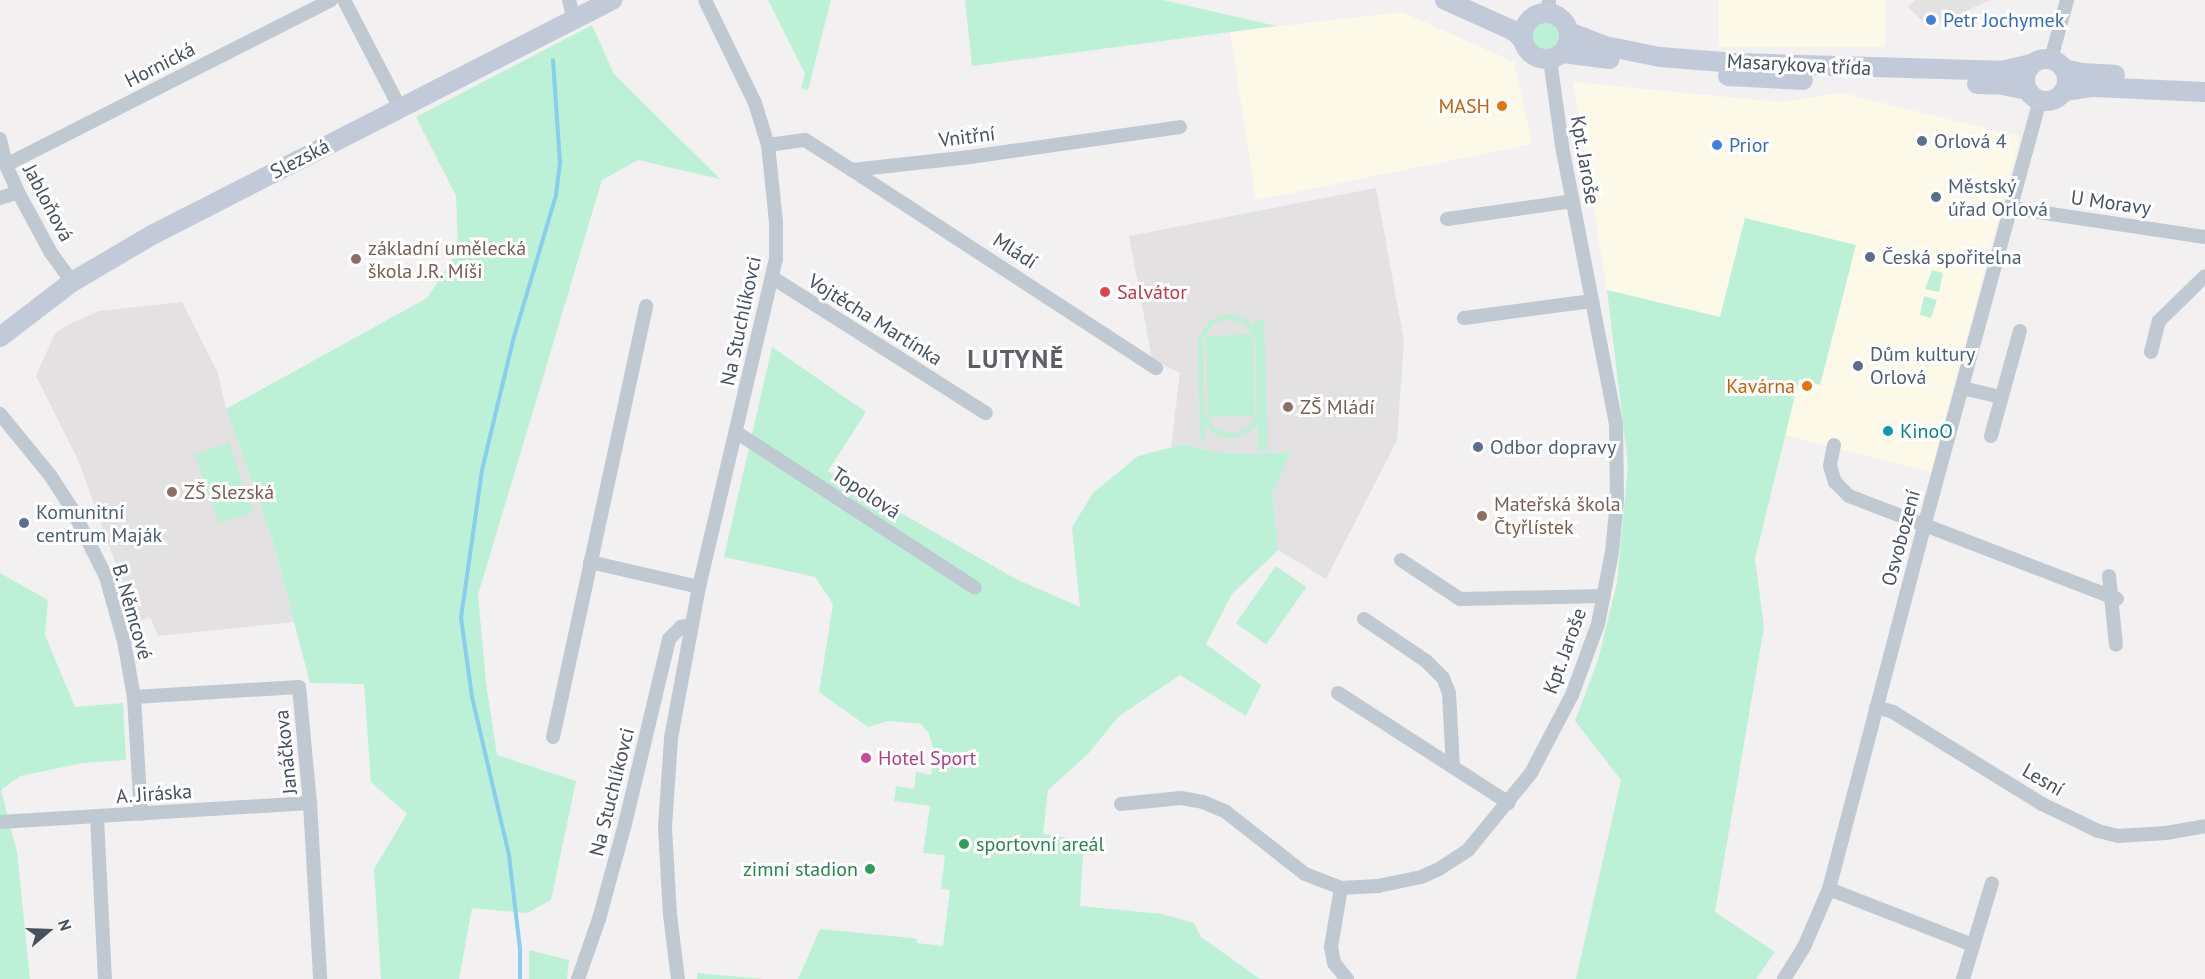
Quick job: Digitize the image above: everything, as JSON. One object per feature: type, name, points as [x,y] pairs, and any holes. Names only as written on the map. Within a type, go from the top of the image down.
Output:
[{"type":"street","name":"Hornická","points":[[6,165],[331,0]]},
{"type":"street","points":[[344,0],[400,108]]},
{"type":"street","points":[[569,0],[574,20]]},
{"type":"street","name":"Slezská","points":[[0,337],[72,282],[152,235],[612,0]]},
{"type":"street","name":"Na Stuchlíkovci","points":[[678,979],[665,838],[666,784],[671,738],[699,587],[773,278],[776,222],[768,145],[750,92],[705,0]]},
{"type":"street","points":[[1445,0],[1514,32],[1523,40],[1532,55],[1541,60],[1557,56],[1568,43],[1569,32],[1562,20],[1543,10],[1517,17],[1475,0]]},
{"type":"street","points":[[2064,91],[2067,81],[2058,64],[2067,0]]},
{"type":"street","points":[[1523,40],[1525,26],[1543,10]]},
{"type":"street","name":"Masarykova třída","points":[[1569,32],[1605,46],[1660,57],[1736,63],[2001,71],[2032,64]]},
{"type":"street","name":"Masarykova třída","points":[[1557,56],[1583,53],[1689,73],[1762,79],[2002,85],[2034,95]]},
{"type":"street","name":"Kpt. Jaroše","points":[[1121,804],[1181,798],[1203,802],[1226,812],[1305,874],[1341,888],[1378,886],[1421,877],[1439,869],[1468,850],[1509,803],[1531,773],[1572,695],[1598,624],[1617,502],[1617,439],[1554,99],[1557,56]]},
{"type":"street","points":[[2205,80],[2088,74],[2041,59],[2032,64],[2025,75],[2034,95],[2050,100],[2064,91],[2093,87],[2205,92]]},
{"type":"street","name":"Osvobození","points":[[1784,979],[1804,947],[1829,889],[2011,208],[2034,95]]},
{"type":"street","name":"Vnitřní","points":[[852,170],[970,157],[1180,127]]},
{"type":"street","name":"Jabloňová","points":[[0,139],[6,165],[18,192],[51,253],[72,282]]},
{"type":"street","points":[[768,145],[805,140],[852,170]]},
{"type":"street","name":"Mládí","points":[[852,170],[1156,368]]},
{"type":"street","points":[[0,198],[18,192]]},
{"type":"street","points":[[1447,219],[1573,201]]},
{"type":"street","name":"U Moravy","points":[[2011,208],[2205,237]]},
{"type":"street","points":[[2151,352],[2159,321],[2205,276]]},
{"type":"street","name":"Vojtěcha Martínka","points":[[773,278],[986,413]]},
{"type":"street","points":[[1464,318],[1592,301]]},
{"type":"street","points":[[553,737],[646,306]]},
{"type":"street","points":[[1991,436],[2020,331]]},
{"type":"street","points":[[1962,388],[2001,397]]},
{"type":"street","name":"B. Němcové","points":[[0,414],[50,475],[72,509],[106,577],[124,642],[134,697],[141,814]]},
{"type":"street","name":"Topolová","points":[[736,432],[975,588]]},
{"type":"street","points":[[1834,445],[1830,466],[1835,482],[1849,496],[1925,523],[2114,598]]},
{"type":"street","points":[[1401,560],[1460,598],[1604,596]]},
{"type":"street","points":[[590,562],[699,587]]},
{"type":"street","points":[[2109,576],[2114,598],[2116,645]]},
{"type":"street","points":[[1364,619],[1426,661],[1443,678],[1449,693],[1453,767]]},
{"type":"street","name":"Na Stuchlíkovci","points":[[578,979],[599,919],[625,825],[669,639],[681,627],[692,625]]},
{"type":"street","name":"Janáčkova","points":[[134,697],[299,687],[310,803],[320,979]]},
{"type":"street","points":[[1338,693],[1509,803]]},
{"type":"street","name":"Lesní","points":[[1876,707],[1893,712],[2042,804],[2098,831],[2118,836],[2166,833],[2205,826]]},
{"type":"street","name":"A. Jiráska","points":[[0,822],[310,803]]},
{"type":"street","points":[[97,817],[105,979]]},
{"type":"street","points":[[1963,979],[1992,883]]},
{"type":"street","points":[[1341,888],[1331,947],[1334,963],[1347,979]]},
{"type":"street","points":[[1829,889],[1973,945]]},
{"type":"shaded area","points":[[1719,0],[1885,0],[1885,47],[1719,47]]},
{"type":"shaded area","points":[[1915,0],[1990,0],[1944,21],[1924,23],[1908,7]]},
{"type":"shaded area","points":[[1402,12],[1514,62],[1532,144],[1256,200],[1230,32]]},
{"type":"shaded area","points":[[1573,82],[1779,102],[1842,93],[2020,137],[1931,472],[1784,435],[1800,379],[1821,384],[1855,245],[1745,218],[1720,317],[1607,290]]},
{"type":"shaded area","name":"ZŠ Mládí","points":[[1376,188],[1404,341],[1397,440],[1326,579],[1278,550],[1272,494],[1291,452],[1245,454],[1210,451],[1184,444],[1171,447],[1180,373],[1152,359],[1129,236]]},
{"type":"shaded area","name":"ZŠ Slezská","points":[[182,302],[218,373],[226,409],[272,538],[294,622],[158,636],[150,617],[137,622],[78,460],[36,376],[55,333],[67,325],[99,311]]},
{"type":"green space","points":[[768,0],[831,0],[808,90],[801,88],[805,74]]},
{"type":"green space","points":[[965,0],[1163,0],[1276,26],[972,66]]},
{"type":"green space","points":[[1546,22],[1556,26],[1560,36],[1556,46],[1546,50],[1536,46],[1532,36],[1536,26]]},
{"type":"green space","points":[[592,25],[614,74],[720,179],[638,160],[602,180],[478,595],[486,683],[497,755],[576,781],[551,900],[527,913],[472,908],[459,979],[381,979],[374,869],[407,814],[371,782],[364,684],[310,683],[272,538],[226,409],[427,298],[458,251],[456,196],[416,117]]},
{"type":"green space","points":[[1745,218],[1856,245],[1820,385],[1799,379],[1755,559],[1764,627],[1715,912],[1775,952],[1756,979],[1576,979],[1621,780],[1575,721],[1598,660],[1617,583],[1628,465],[1607,290],[1720,317]]},
{"type":"green space","points":[[1932,270],[1943,273],[1939,292],[1925,289]]},
{"type":"green space","points":[[1924,296],[1937,300],[1931,318],[1920,315]]},
{"type":"green space","points":[[1234,314],[1247,320],[1255,328],[1255,320],[1264,319],[1268,450],[1258,450],[1258,424],[1246,434],[1229,439],[1215,434],[1205,425],[1205,440],[1200,440],[1198,341],[1209,321],[1221,315]],"holes":[[[1224,319],[1243,323],[1253,334],[1206,336],[1208,417],[1255,416],[1253,335],[1256,341],[1257,414],[1248,427],[1234,434],[1215,428],[1204,413],[1203,341],[1212,325]]]},
{"type":"green space","points":[[772,347],[866,412],[828,471],[1014,578],[1080,607],[1072,527],[1093,493],[1138,456],[1184,444],[1210,451],[1245,454],[1291,452],[1272,494],[1278,550],[1232,594],[1206,644],[1261,685],[1246,716],[1180,675],[1118,717],[1088,754],[1048,790],[1043,834],[1084,840],[1080,906],[1162,914],[1194,923],[1201,937],[1260,979],[798,979],[820,929],[912,938],[917,939],[917,943],[943,946],[950,890],[941,889],[945,855],[923,853],[930,806],[894,801],[896,786],[914,789],[916,772],[931,775],[934,752],[929,733],[921,724],[888,721],[868,727],[819,692],[833,604],[815,577],[724,557]]},
{"type":"green space","points":[[229,443],[253,512],[219,524],[195,455]]},
{"type":"green space","points":[[1276,566],[1306,587],[1266,645],[1236,623]]},
{"type":"green space","points":[[0,573],[48,600],[45,635],[75,707],[123,703],[126,760],[83,763],[20,776],[1,790],[17,852],[30,979],[0,979]]},
{"type":"green space","points":[[529,950],[569,960],[567,979],[529,979]]},
{"type":"green space","points":[[697,973],[763,979],[697,979]]},
{"type":"waterway","points":[[520,979],[520,949],[509,855],[472,697],[461,618],[482,470],[514,337],[556,195],[560,163],[553,60]]},
{"type":"place","name":"Petr Jochymek","points":[[1931,20]]},
{"type":"place","name":"MASH","points":[[1502,106]]},
{"type":"place","name":"Orlová 4","points":[[1922,141]]},
{"type":"place","name":"Prior","points":[[1717,145]]},
{"type":"place","name":"Městský úřad Orlová","points":[[1936,197]]},
{"type":"place","name":"Česká spořitelna","points":[[1870,257]]},
{"type":"place","name":"základní umělecká škola J.R. Míši","points":[[356,259]]},
{"type":"place","name":"Salvátor","points":[[1105,292]]},
{"type":"place","name":"Dům kultury Orlová","points":[[1858,366]]},
{"type":"place","name":"Kavárna","points":[[1807,386]]},
{"type":"place","name":"ZŠ Mládí","points":[[1288,407]]},
{"type":"place","name":"KinoO","points":[[1888,431]]},
{"type":"place","name":"Odbor dopravy","points":[[1478,447]]},
{"type":"place","name":"ZŠ Slezská","points":[[172,492]]},
{"type":"place","name":"Mateřská škola Čtyřlístek","points":[[1482,516]]},
{"type":"place","name":"Komunitní centrum Maják","points":[[24,523]]},
{"type":"place","name":"Hotel Sport","points":[[866,758]]},
{"type":"place","name":"sportovní areál","points":[[964,844]]},
{"type":"place","name":"zimní stadion","points":[[870,869]]},
{"type":"district","name":"LUTYNĚ","points":[[1016,359]]}]
